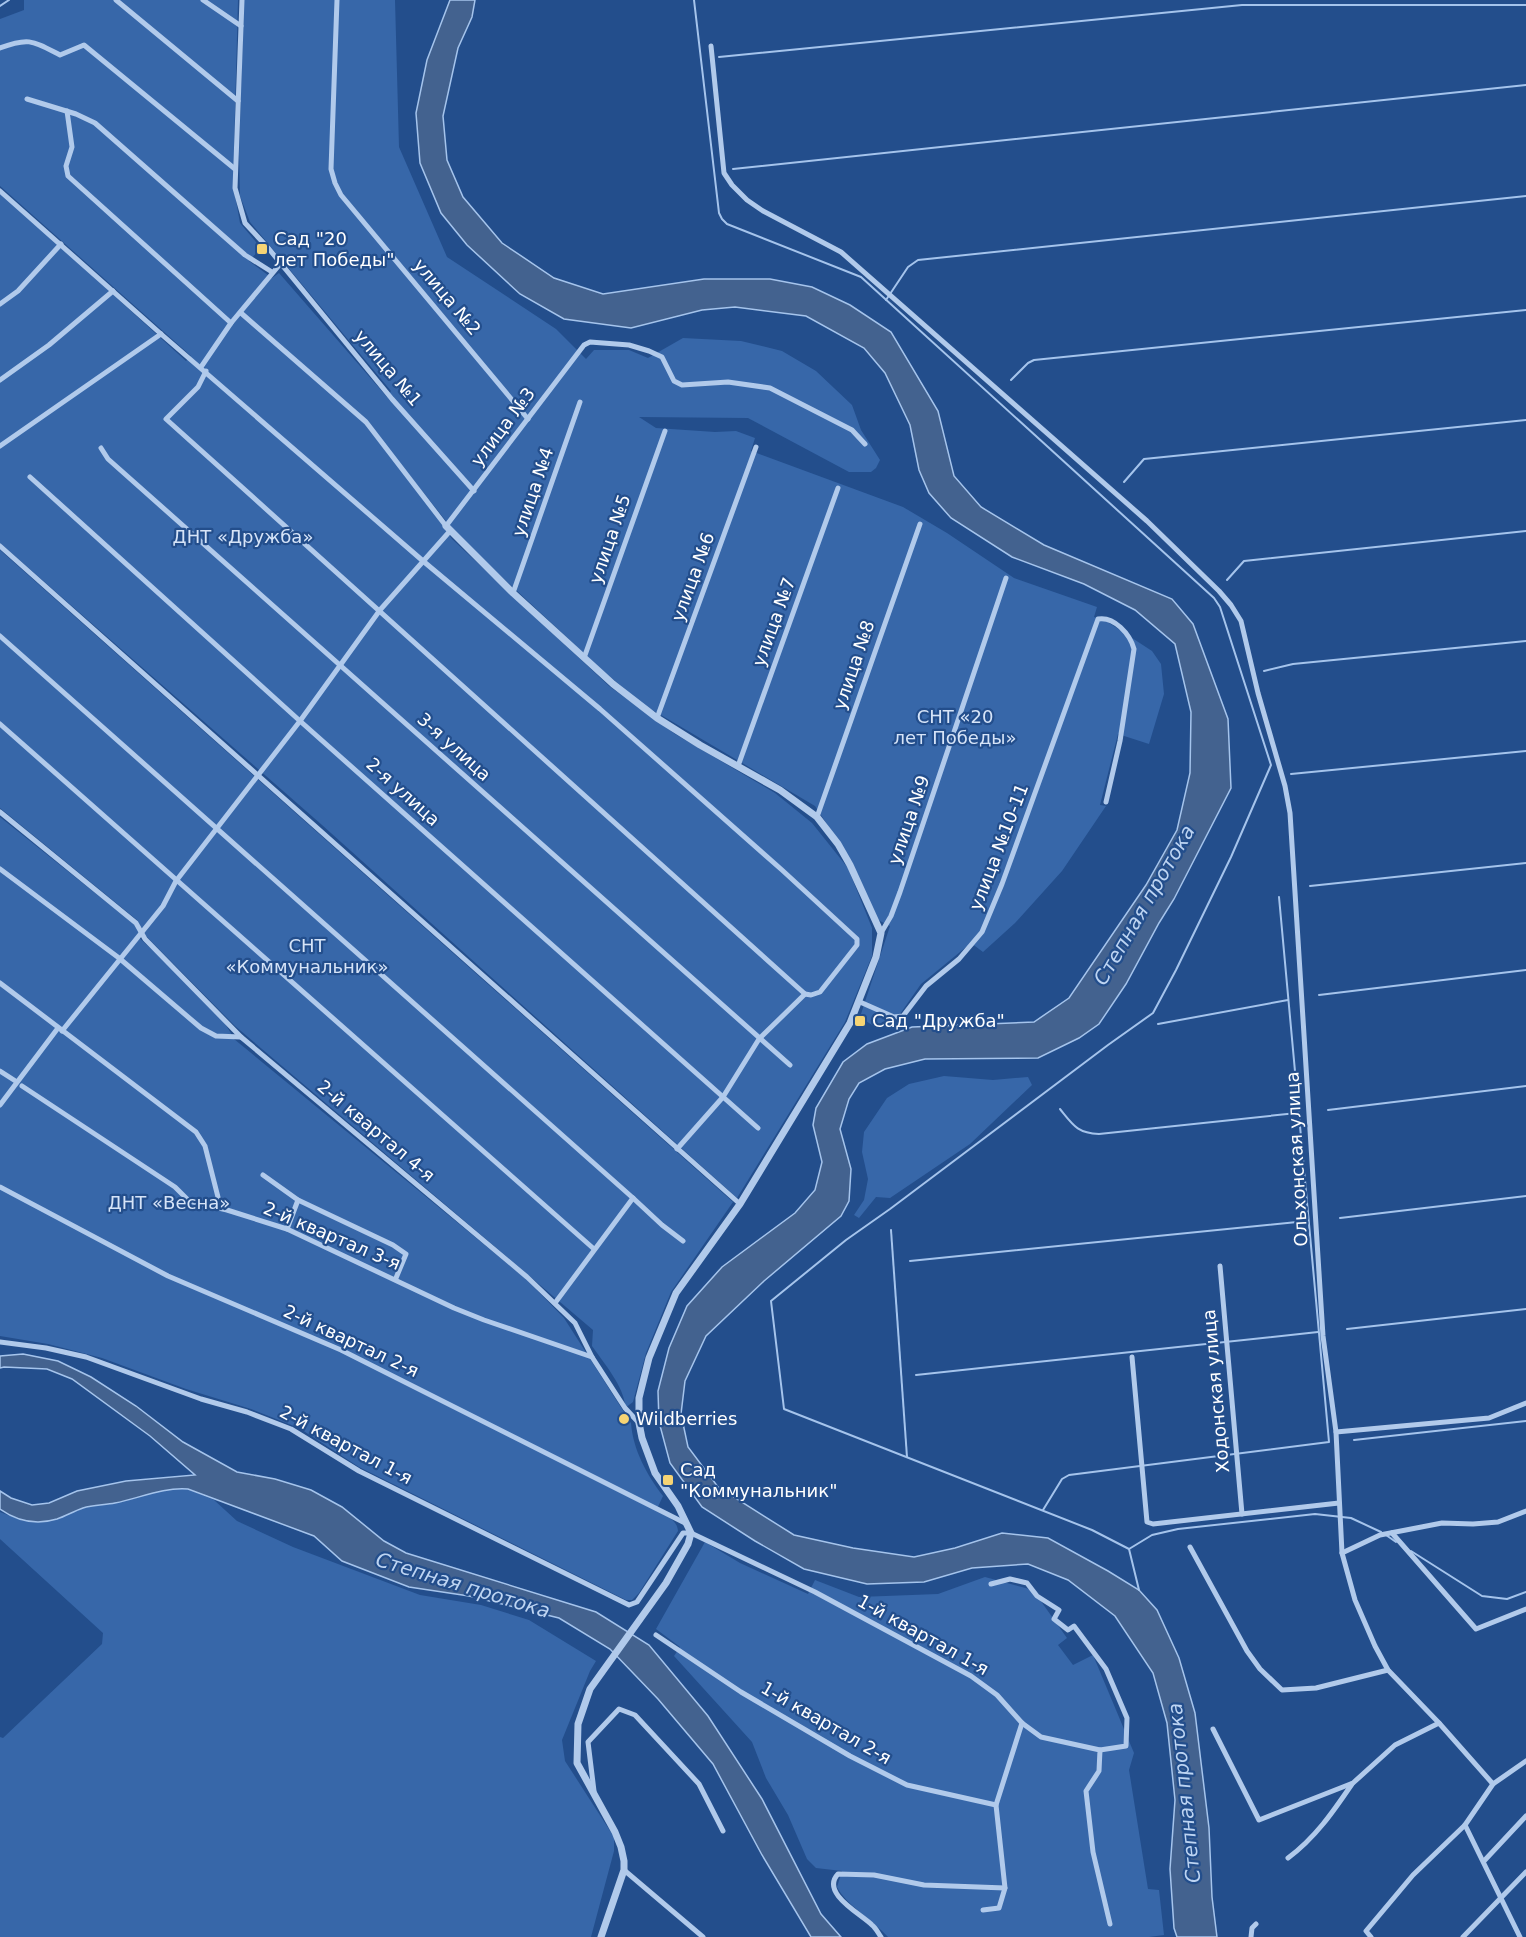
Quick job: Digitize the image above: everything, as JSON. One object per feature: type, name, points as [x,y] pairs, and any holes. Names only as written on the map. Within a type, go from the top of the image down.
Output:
[{"type":"street","points":[[116,0],[238,101]]},
{"type":"street","points":[[203,0],[241,26]]},
{"type":"street","name":"улица №1","points":[[242,0],[235,188],[245,223],[281,262],[393,399],[474,491]]},
{"type":"street","name":"улица №2","points":[[336,0],[332,169],[334,183],[341,195],[528,419]]},
{"type":"street","points":[[0,48],[18,41],[34,41],[60,55],[84,45],[236,169]]},
{"type":"street","name":"Ольхонская улица","points":[[711,45],[724,172],[732,185],[763,212],[841,252],[1147,521],[1231,605],[1241,621],[1258,693],[1285,786],[1290,813],[1323,1336],[1336,1432],[1342,1553],[1355,1600],[1388,1670],[1493,1784]]},
{"type":"street","points":[[27,99],[67,111],[95,123],[245,255],[272,272]]},
{"type":"street","points":[[67,111],[72,147],[66,166],[68,176],[231,323]]},
{"type":"street","points":[[0,190],[161,334],[203,369],[423,561],[617,725],[857,939],[857,945],[820,992],[812,996],[805,994],[166,419],[198,387],[203,369],[231,323],[281,262]]},
{"type":"street","points":[[0,304],[18,291],[61,244]]},
{"type":"street","points":[[0,380],[49,345],[113,291]]},
{"type":"street","points":[[241,312],[366,422],[448,529],[584,658],[657,718],[800,802],[817,817],[835,839],[850,865],[881,933],[876,957],[850,1023],[740,1204],[676,1293],[649,1358],[639,1398],[639,1423],[646,1453],[655,1473],[678,1506],[691,1533],[688,1544],[666,1582],[590,1689],[578,1724],[577,1763],[621,1847],[624,1861],[624,1870],[601,1937]]},
{"type":"street","points":[[0,446],[161,334]]},
{"type":"street","name":"улица №3","points":[[0,1105],[20,1084],[60,1030],[163,906],[176,881],[300,721],[380,610],[448,529],[584,345],[590,342],[629,345],[649,351],[662,357],[674,381],[682,385],[728,381],[770,388],[852,430],[865,444]]},
{"type":"street","name":"улица №4","points":[[513,593],[580,402]]},
{"type":"street","name":"улица №5","points":[[584,658],[664,431]]},
{"type":"street","name":"улица №6","points":[[657,718],[756,447]]},
{"type":"street","name":"3-я улица","points":[[101,448],[108,459],[790,1065]]},
{"type":"street","name":"2-я улица","points":[[30,477],[300,721],[758,1128]]},
{"type":"street","name":"улица №7","points":[[738,766],[838,488]]},
{"type":"street","name":"улица №8","points":[[817,817],[920,524]]},
{"type":"street","points":[[0,546],[740,1204]]},
{"type":"street","name":"улица №9","points":[[881,933],[891,916],[900,892],[1006,578]]},
{"type":"street","name":"улица №10-11","points":[[860,1002],[894,1017],[903,1016],[926,986],[959,959],[982,932],[1002,884],[1098,619],[1105,618],[1114,622],[1132,642],[1134,649],[1120,741],[1106,802]]},
{"type":"street","points":[[0,636],[662,1225],[683,1241]]},
{"type":"street","points":[[0,724],[594,1249]]},
{"type":"street","name":"2-й квартал 4-я","points":[[0,812],[135,922],[145,939],[241,1037],[527,1277],[575,1323],[592,1357]]},
{"type":"street","points":[[0,869],[119,958],[201,1028],[216,1036],[241,1037]]},
{"type":"street","points":[[0,983],[196,1132],[206,1146],[220,1206]]},
{"type":"street","points":[[677,1149],[723,1097],[759,1039],[805,994]]},
{"type":"street","name":"2-й квартал 3-я","points":[[0,1071],[175,1187],[189,1201],[228,1210],[287,1229],[454,1308],[592,1357]]},
{"type":"street","name":"2-й квартал 3-я","points":[[263,1175],[298,1200],[393,1245],[406,1254],[396,1278]]},
{"type":"street","name":"2-й квартал 2-я","points":[[0,1187],[168,1276],[341,1350],[688,1525]]},
{"type":"street","points":[[555,1303],[633,1198]]},
{"type":"street","points":[[287,1229],[298,1200]]},
{"type":"street","name":"Ходонская улица","points":[[1220,1266],[1242,1514]]},
{"type":"street","name":"2-й квартал 1-я","points":[[0,1342],[46,1348],[86,1357],[291,1429],[358,1471],[629,1605],[637,1602],[683,1533],[691,1533]]},
{"type":"street","points":[[592,1357],[625,1408],[639,1423]]},
{"type":"street","points":[[1132,1357],[1146,1519],[1150,1524],[1339,1503]]},
{"type":"street","points":[[1336,1432],[1489,1418],[1526,1403]]},
{"type":"street","points":[[1342,1553],[1380,1535],[1442,1523],[1498,1522],[1526,1511]]},
{"type":"street","name":"1-й квартал 1-я","points":[[691,1533],[815,1592],[971,1676],[997,1695],[1022,1723],[1041,1737],[1100,1750]]},
{"type":"street","points":[[1392,1533],[1476,1629],[1526,1609]]},
{"type":"street","points":[[1190,1547],[1247,1651],[1260,1669],[1282,1690],[1316,1688],[1388,1670]]},
{"type":"street","points":[[991,1584],[1010,1579],[1027,1583],[1037,1596],[1059,1610],[1054,1619],[1068,1630],[1074,1626],[1082,1639],[1094,1651],[1106,1668],[1127,1718],[1126,1746],[1100,1750],[1099,1771],[1086,1791],[1093,1852],[1110,1924]]},
{"type":"street","name":"1-й квартал 2-я","points":[[656,1635],[741,1692],[850,1756],[907,1785],[996,1805]]},
{"type":"street","points":[[594,1795],[588,1742],[619,1709],[635,1715],[699,1785],[723,1831]]},
{"type":"street","points":[[983,1910],[999,1908],[1005,1887],[996,1805],[1022,1723]]},
{"type":"street","points":[[1288,1858],[1313,1837],[1353,1783],[1395,1745],[1439,1723]]},
{"type":"street","points":[[1213,1729],[1259,1821],[1353,1783]]},
{"type":"street","points":[[1371,1937],[1366,1931],[1413,1875],[1465,1825],[1493,1784],[1526,1761]]},
{"type":"street","points":[[1485,1861],[1526,1816]]},
{"type":"street","points":[[1465,1825],[1485,1861],[1520,1937]]},
{"type":"street","points":[[624,1870],[703,1937]]},
{"type":"street","points":[[1463,1937],[1526,1872]]},
{"type":"street","points":[[881,1937],[874,1926],[841,1901],[833,1887],[833,1881],[838,1874],[874,1875],[924,1885],[1005,1887]]},
{"type":"street","points":[[1251,1937],[1252,1928],[1256,1924]]},
{"type":"green space","points":[[24,0],[238,0],[233,184],[240,223],[261,248],[249,261],[272,278],[279,273],[387,397],[391,391],[250,222],[240,196],[239,153],[244,0],[395,0],[399,147],[447,257],[556,329],[586,359],[594,350],[629,350],[648,358],[683,338],[741,341],[782,351],[816,371],[852,405],[861,430],[880,460],[871,472],[849,472],[748,418],[639,417],[656,428],[736,431],[755,438],[751,451],[903,507],[947,533],[1014,578],[1097,607],[1094,617],[1103,619],[1152,651],[1161,664],[1164,694],[1149,744],[1118,734],[1100,805],[1106,806],[1062,871],[1015,923],[983,952],[971,943],[921,984],[900,1014],[878,1029],[860,1017],[890,926],[878,920],[852,862],[815,806],[644,705],[602,670],[458,536],[368,423],[366,426],[426,501],[452,539],[609,686],[675,734],[775,793],[812,823],[848,868],[872,928],[872,956],[845,1022],[737,1198],[322,825],[0,543],[0,192],[186,361],[191,356],[0,186],[0,19],[24,10]]},
{"type":"green space","name":"СНТ «Коммунальник»","points":[[0,550],[733,1202],[671,1292],[646,1353],[633,1402],[625,1408],[618,1384],[592,1346],[593,1330],[235,1026],[146,936],[137,920],[0,808]]},
{"type":"green space","name":"ДНТ «Весна»","points":[[0,817],[135,925],[139,931],[137,936],[203,997],[215,1010],[234,1039],[525,1278],[564,1318],[631,1423],[642,1462],[663,1496],[656,1511],[670,1518],[676,1524],[678,1531],[639,1593],[632,1600],[626,1600],[359,1467],[299,1428],[251,1409],[186,1389],[102,1358],[48,1344],[0,1336]]},
{"type":"green space","points":[[944,1076],[993,1080],[1028,1077],[1032,1085],[970,1144],[890,1198],[876,1197],[859,1218],[854,1215],[864,1200],[868,1179],[862,1152],[864,1132],[887,1098],[909,1084]]},
{"type":"green space","points":[[171,1488],[188,1489],[214,1500],[237,1521],[293,1547],[420,1595],[481,1605],[529,1620],[596,1661],[562,1740],[565,1761],[614,1837],[614,1851],[591,1937],[0,1937],[0,1737],[3,1738],[102,1644],[103,1633],[0,1539],[0,1512],[23,1521],[56,1519],[83,1508],[115,1503]]},
{"type":"green space","points":[[705,1542],[740,1563],[808,1594],[815,1580],[859,1597],[938,1594],[985,1577],[1033,1590],[1067,1638],[1058,1645],[1073,1665],[1093,1655],[1134,1753],[1129,1770],[1148,1889],[1159,1890],[1164,1935],[1149,1937],[888,1937],[854,1907],[837,1887],[842,1871],[816,1868],[807,1859],[788,1815],[766,1778],[752,1742],[674,1656],[680,1647],[656,1629]]},
{"type":"water","name":"Степная протока","points":[[450,0],[475,0],[472,17],[458,48],[443,116],[447,160],[463,197],[502,243],[554,278],[603,294],[704,279],[770,279],[812,287],[850,305],[891,332],[938,411],[954,476],[981,507],[1044,545],[1172,599],[1193,624],[1228,719],[1231,788],[1174,899],[1126,984],[1099,1024],[1079,1038],[1038,1058],[925,1059],[885,1069],[859,1083],[849,1099],[840,1129],[851,1169],[849,1201],[841,1216],[764,1281],[706,1336],[685,1381],[681,1414],[688,1447],[718,1487],[794,1535],[853,1548],[914,1557],[955,1548],[1002,1533],[1048,1538],[1139,1590],[1157,1610],[1179,1658],[1195,1713],[1209,1828],[1212,1897],[1217,1937],[1177,1937],[1174,1928],[1170,1869],[1175,1800],[1167,1723],[1153,1673],[1115,1616],[1068,1580],[1028,1564],[972,1568],[924,1582],[867,1584],[804,1569],[702,1507],[670,1463],[659,1422],[658,1391],[669,1348],[687,1306],[722,1267],[795,1213],[815,1190],[822,1162],[813,1125],[816,1108],[843,1062],[867,1044],[912,1027],[1034,1022],[1069,998],[1146,885],[1177,830],[1190,773],[1191,712],[1175,644],[1135,610],[1084,584],[1012,557],[951,518],[929,493],[919,470],[910,425],[885,373],[864,348],[806,316],[735,307],[702,310],[631,328],[564,319],[520,294],[467,245],[441,213],[420,163],[416,113],[427,60]]},
{"type":"water","name":"Степная протока","points":[[23,1354],[58,1361],[91,1377],[136,1406],[183,1442],[237,1472],[275,1479],[311,1490],[342,1507],[384,1541],[406,1553],[596,1612],[649,1645],[708,1716],[762,1799],[821,1914],[841,1937],[811,1937],[762,1855],[713,1764],[658,1699],[610,1649],[559,1618],[469,1596],[409,1587],[342,1561],[314,1536],[188,1489],[161,1491],[115,1503],[87,1507],[57,1519],[42,1522],[20,1519],[0,1509],[0,1491],[11,1498],[32,1505],[49,1503],[77,1491],[126,1481],[195,1475],[150,1436],[72,1379],[47,1369],[0,1368],[0,1356]]},
{"type":"waterway","points":[[0,6],[9,0]]},
{"type":"waterway","points":[[694,0],[719,213],[722,219],[727,224],[861,277],[1214,598],[1220,607],[1271,765],[1231,857],[1153,1013],[846,1240],[771,1301],[784,1409],[1092,1530],[1129,1549],[1139,1590]]},
{"type":"waterway","points":[[719,57],[1242,5],[1526,5]]},
{"type":"waterway","points":[[733,169],[1526,85]]},
{"type":"waterway","points":[[886,300],[908,267],[918,260],[1526,196]]},
{"type":"waterway","points":[[1011,380],[1034,360],[1526,310]]},
{"type":"waterway","points":[[1124,482],[1144,459],[1526,420]]},
{"type":"waterway","points":[[1227,580],[1244,561],[1526,531]]},
{"type":"waterway","points":[[1264,671],[1293,664],[1526,641]]},
{"type":"waterway","points":[[1291,774],[1526,751]]},
{"type":"waterway","points":[[1310,886],[1526,863]]},
{"type":"waterway","points":[[1043,1510],[1062,1479],[1069,1475],[1329,1442],[1279,897]]},
{"type":"waterway","points":[[1319,995],[1526,970]]},
{"type":"waterway","points":[[1158,1024],[1288,1000]]},
{"type":"waterway","points":[[1328,1110],[1526,1086]]},
{"type":"waterway","points":[[1060,1109],[1080,1130],[1099,1134],[1297,1113]]},
{"type":"waterway","points":[[1340,1218],[1526,1196]]},
{"type":"waterway","points":[[910,1261],[1307,1221]]},
{"type":"waterway","points":[[891,1230],[907,1457]]},
{"type":"waterway","points":[[1347,1329],[1526,1309]]},
{"type":"waterway","points":[[916,1375],[1318,1332]]},
{"type":"waterway","points":[[1354,1440],[1526,1421]]},
{"type":"waterway","points":[[1129,1549],[1152,1535],[1178,1529],[1315,1514],[1351,1518],[1381,1532]]},
{"type":"waterway","points":[[1386,1535],[1396,1542]]},
{"type":"waterway","points":[[1411,1551],[1482,1596],[1507,1599],[1526,1592]]},
{"type":"place","name":"Сад \"20 лет Победы\"","points":[[262,249]]},
{"type":"place","name":"Сад \"Дружба\"","points":[[860,1021]]},
{"type":"place","name":"Wildberries","points":[[624,1419]]},
{"type":"place","name":"Сад \"Коммунальник\"","points":[[668,1480]]},
{"type":"park label","name":"ДНТ «Дружба»","points":[[243,537]]},
{"type":"park label","name":"СНТ «20 лет Победы»","points":[[955,727]]}]
